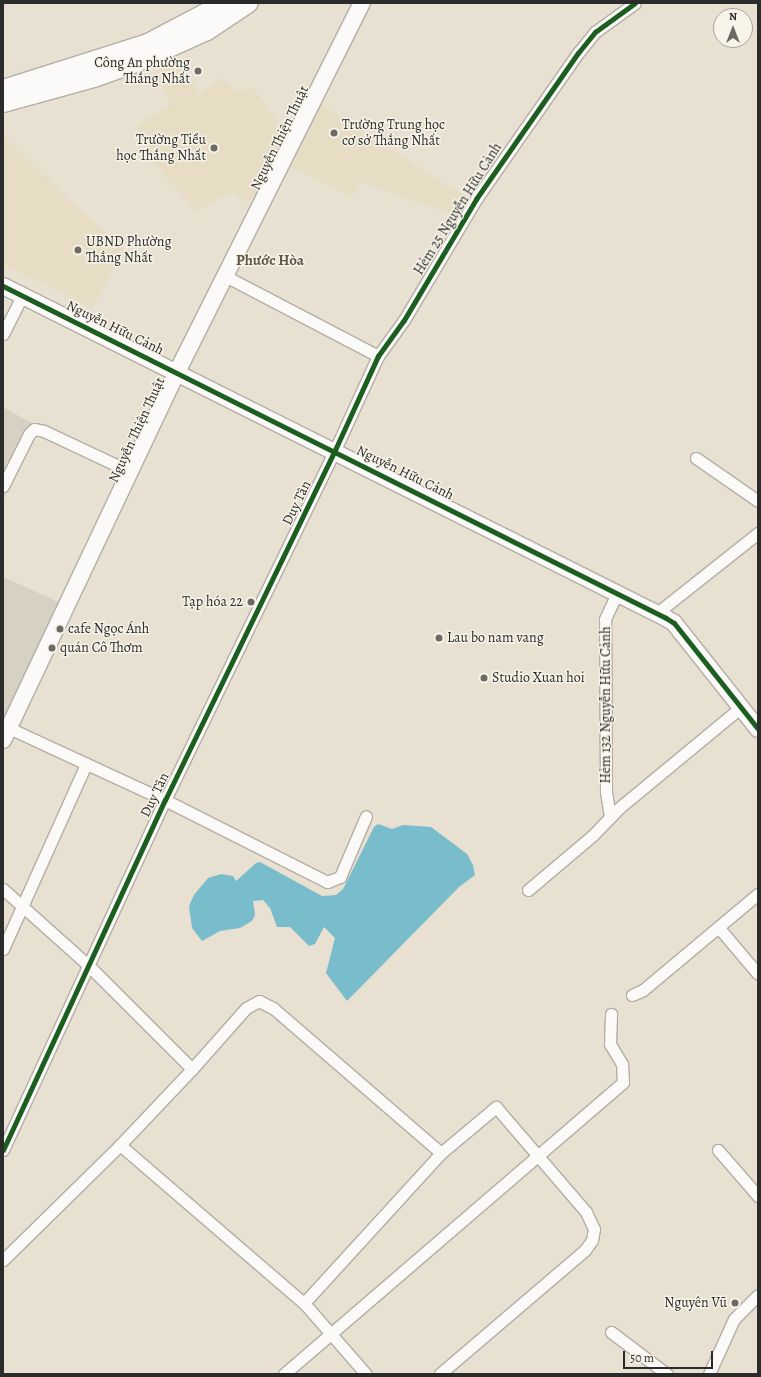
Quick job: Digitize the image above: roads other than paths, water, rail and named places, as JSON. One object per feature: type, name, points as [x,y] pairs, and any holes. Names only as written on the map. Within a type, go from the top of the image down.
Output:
[{"type":"main road","points":[[3,103],[94,78],[158,46],[224,3]]},
{"type":"main road","points":[[3,89],[99,60],[158,46],[207,31],[249,3]]},
{"type":"street","name":"Nguyễn Thiện Thuật","points":[[6,734],[177,372],[362,3]]},
{"type":"street","name":"Hẻm 25 Nguyễn Hữu Cảnh","points":[[334,452],[378,356],[404,320],[476,199],[578,53],[595,32],[635,3]]},
{"type":"street","points":[[225,276],[378,356]]},
{"type":"street","name":"Nguyễn Hữu Cảnh","points":[[3,286],[177,372],[674,623],[758,729]]},
{"type":"street","points":[[3,334],[22,296]]},
{"type":"street","points":[[3,486],[28,434],[34,429],[44,431],[131,472]]},
{"type":"street","name":"Duy Tân","points":[[3,1150],[165,800],[334,452]]},
{"type":"street","points":[[696,458],[758,501]]},
{"type":"street","points":[[657,614],[758,533]]},
{"type":"street","name":"Hẻm 132 Nguyễn Hữu Cảnh","points":[[610,817],[606,792],[605,619],[616,593]]},
{"type":"street","points":[[528,890],[610,817],[740,708]]},
{"type":"street","points":[[6,734],[86,764],[165,800],[327,882],[340,877],[366,816]]},
{"type":"street","points":[[3,949],[86,764]]},
{"type":"street","points":[[3,889],[88,966],[192,1069]]},
{"type":"street","points":[[632,995],[643,990],[758,894]]},
{"type":"street","points":[[719,928],[758,974]]},
{"type":"street","points":[[3,1260],[120,1145],[192,1069],[246,1008],[259,1001],[272,1008],[441,1154]]},
{"type":"street","points":[[284,1374],[623,1082],[622,1064],[610,1044],[611,1014]]},
{"type":"street","points":[[304,1303],[441,1154],[496,1106],[536,1157],[586,1212],[594,1228],[592,1240],[585,1250],[440,1374]]},
{"type":"street","points":[[120,1145],[304,1303],[366,1374]]},
{"type":"street","points":[[718,1150],[758,1196]]},
{"type":"street","points":[[709,1374],[734,1319],[758,1295]]},
{"type":"street","points":[[611,1332],[667,1374]]},
{"type":"water","points":[[378,824],[392,829],[403,825],[431,827],[467,854],[473,865],[475,875],[459,887],[347,1001],[326,973],[335,938],[324,927],[315,944],[309,946],[290,927],[277,927],[270,908],[263,900],[253,901],[255,915],[252,921],[240,928],[220,931],[202,941],[192,928],[189,906],[194,895],[208,878],[221,874],[233,876],[236,881],[256,863],[260,862],[322,896],[336,895],[343,889],[374,827]]},
{"type":"place","name":"Công An phường Thắng Nhất","points":[[198,71]]},
{"type":"place","name":"Trường Trung học cơ sở Thắng Nhất","points":[[334,133]]},
{"type":"place","name":"Trường Tiểu học Thắng Nhất","points":[[214,148]]},
{"type":"place","name":"UBND Phường Thắng Nhất","points":[[78,250]]},
{"type":"place","name":"Tạp hóa 22","points":[[251,602]]},
{"type":"place","name":"cafe Ngọc Ánh","points":[[60,629]]},
{"type":"place","name":"Lau bo nam vang","points":[[439,638]]},
{"type":"place","name":"quán Cô Thơm","points":[[52,648]]},
{"type":"place","name":"Studio Xuan hoi","points":[[484,678]]},
{"type":"place","name":"Nguyên Vũ","points":[[735,1303]]},
{"type":"district","name":"Phước Hòa","points":[[270,261]]}]
